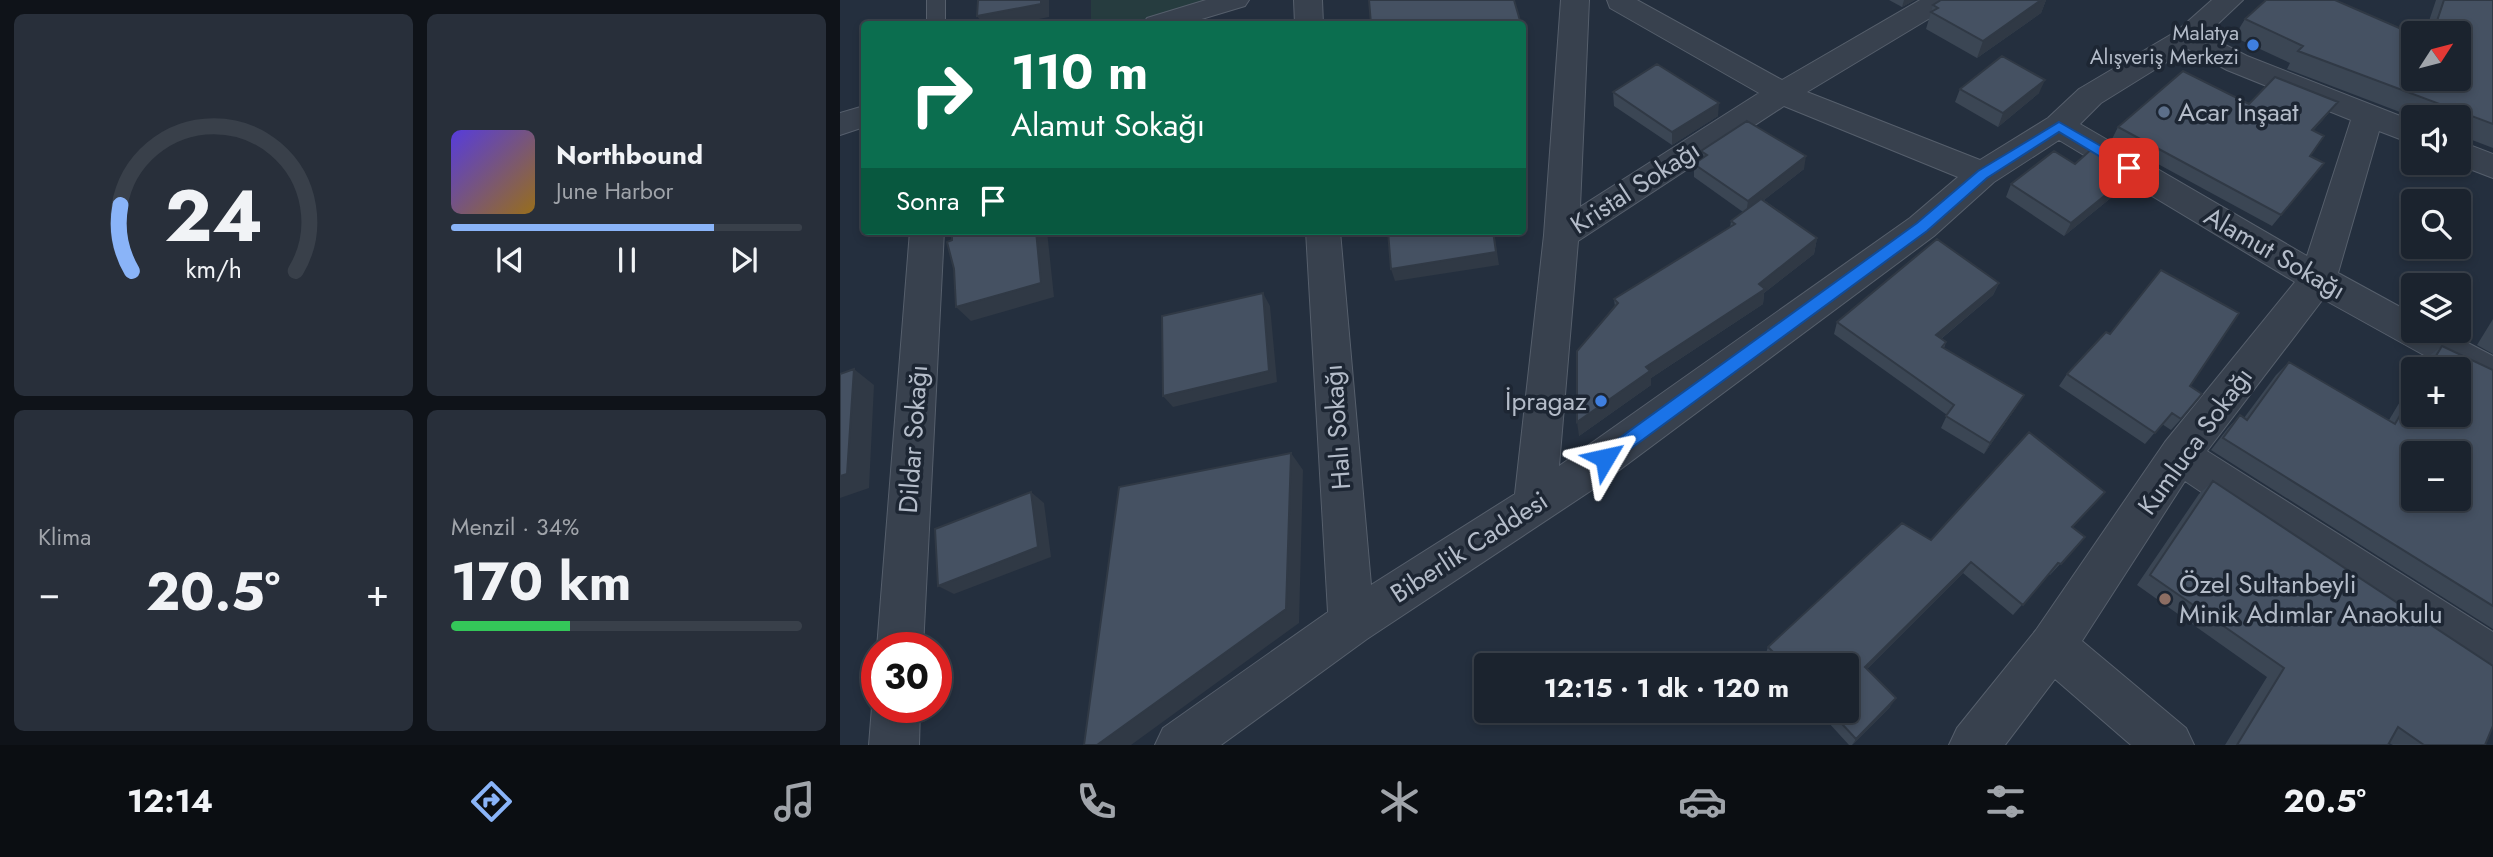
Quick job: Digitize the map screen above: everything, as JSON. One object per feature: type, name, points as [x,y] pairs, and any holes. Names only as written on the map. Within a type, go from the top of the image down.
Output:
[{"type":"street","points":[[1167,21],[1235,0]]},
{"type":"street","points":[[1308,0],[1309,21]]},
{"type":"street","name":"Kristal Sokağı","points":[[1535,504],[1561,235],[1782,93],[1940,0]]},
{"type":"street","name":"Biberlik Caddesi","points":[[1203,738],[1351,623],[1583,473],[1922,227],[1983,174],[2059,126],[2090,96],[2187,37],[2229,0]]},
{"type":"street","points":[[1561,235],[1574,12],[1621,1],[1782,93],[1983,174]]},
{"type":"street","points":[[2187,37],[2237,63],[2401,128]]},
{"type":"street","name":"Kumluca Sokağı","points":[[1974,745],[2052,646],[2179,455],[2318,279],[2368,114]]},
{"type":"street","points":[[840,124],[861,117]]},
{"type":"street","name":"Alamut Sokağı","points":[[2059,126],[2318,279],[2493,375]]},
{"type":"street","points":[[2471,157],[2493,167]]},
{"type":"street","name":"Dildar Sokağı","points":[[901,632],[927,235]]},
{"type":"street","name":"Halı Sokağı","points":[[1324,235],[1351,623]]},
{"type":"street","points":[[2179,455],[2493,659]]},
{"type":"street","points":[[2052,646],[2169,745]]},
{"type":"street","points":[[894,745],[895,723]]},
{"type":"lane","points":[[936,0],[936,21]]},
{"type":"green space","points":[[1091,0],[1215,0],[1146,21],[1091,21]]},
{"type":"building","points":[[978,0],[1041,0],[1041,4],[977,16]]},
{"type":"building","points":[[1369,0],[1514,0],[1520,21],[1371,21]]},
{"type":"building","points":[[1941,0],[2041,0],[1983,41],[1931,12],[1938,8],[1933,5]]},
{"type":"building","points":[[2266,0],[2335,0],[2401,29],[2401,90],[2298,51],[2303,46],[2245,19]]},
{"type":"building","points":[[2444,0],[2493,0],[2493,124],[2471,116],[2471,105],[2442,105],[2405,91],[2471,91],[2471,21],[2437,21]]},
{"type":"building","points":[[2002,56],[2045,80],[2003,113],[1960,89]]},
{"type":"building","points":[[1657,64],[1719,103],[1672,132],[1613,92]]},
{"type":"building","points":[[2183,71],[2249,104],[2275,77],[2338,102],[2312,130],[2324,136],[2310,156],[2324,163],[2281,215],[2118,127]]},
{"type":"building","points":[[1747,121],[1806,156],[1748,201],[1694,164],[1707,155],[1701,151]]},
{"type":"building","points":[[2094,147],[2135,171],[2071,223],[2011,184],[2054,151],[2075,164]]},
{"type":"building","points":[[1761,199],[1817,238],[1759,284],[1765,289],[1646,367],[1650,371],[1577,422],[1577,351],[1618,303],[1614,299],[1735,224],[1731,221]]},
{"type":"building","points":[[952,235],[1036,235],[1041,283],[956,307],[954,269],[947,242],[952,240]]},
{"type":"building","points":[[1388,235],[1494,235],[1496,252],[1391,269]]},
{"type":"building","points":[[1937,239],[1999,283],[1936,335],[1946,342],[1942,347],[2024,395],[1990,443],[1946,416],[1954,405],[1837,322]]},
{"type":"building","points":[[2161,270],[2239,313],[2190,386],[2202,394],[2181,419],[2172,413],[2155,433],[2067,374],[2106,332],[2110,334]]},
{"type":"building","points":[[1263,293],[1269,371],[1163,396],[1162,316]]},
{"type":"building","points":[[2442,346],[2465,357],[2435,357]]},
{"type":"building","points":[[2471,360],[2493,370],[2493,606],[2223,438],[2240,415],[2247,420],[2289,362],[2395,424],[2401,414],[2401,427],[2471,427]]},
{"type":"building","points":[[854,369],[847,474],[840,476],[840,374]]},
{"type":"building","points":[[2029,432],[2105,492],[2072,527],[2085,537],[2061,564],[2058,563],[2023,605],[1971,562],[1865,667],[1896,698],[1856,739],[1841,723],[1859,723],[1859,653],[1774,653],[1768,647],[1902,523],[1931,540]]},
{"type":"building","points":[[1291,453],[1286,609],[1097,745],[1084,745],[1119,487]]},
{"type":"building","points":[[2213,481],[2493,666],[2493,726],[2485,745],[2424,745],[2398,727],[2388,745],[2237,745],[2284,668],[2150,575]]},
{"type":"building","points":[[1031,492],[1038,547],[938,586],[935,529]]},
{"type":"place","name":"Malatya Alışveriş Merkezi","points":[[2253,45]]},
{"type":"place","name":"Acar İnşaat","points":[[2164,112]]},
{"type":"place","name":"İpragaz","points":[[1601,401]]},
{"type":"place","name":"Özel Sultanbeyli Minik Adımlar Anaokulu","points":[[2165,599]]},
{"type":"route","points":[[1605,458],[1922,227],[1983,174],[2059,126],[2129,168]]}]
